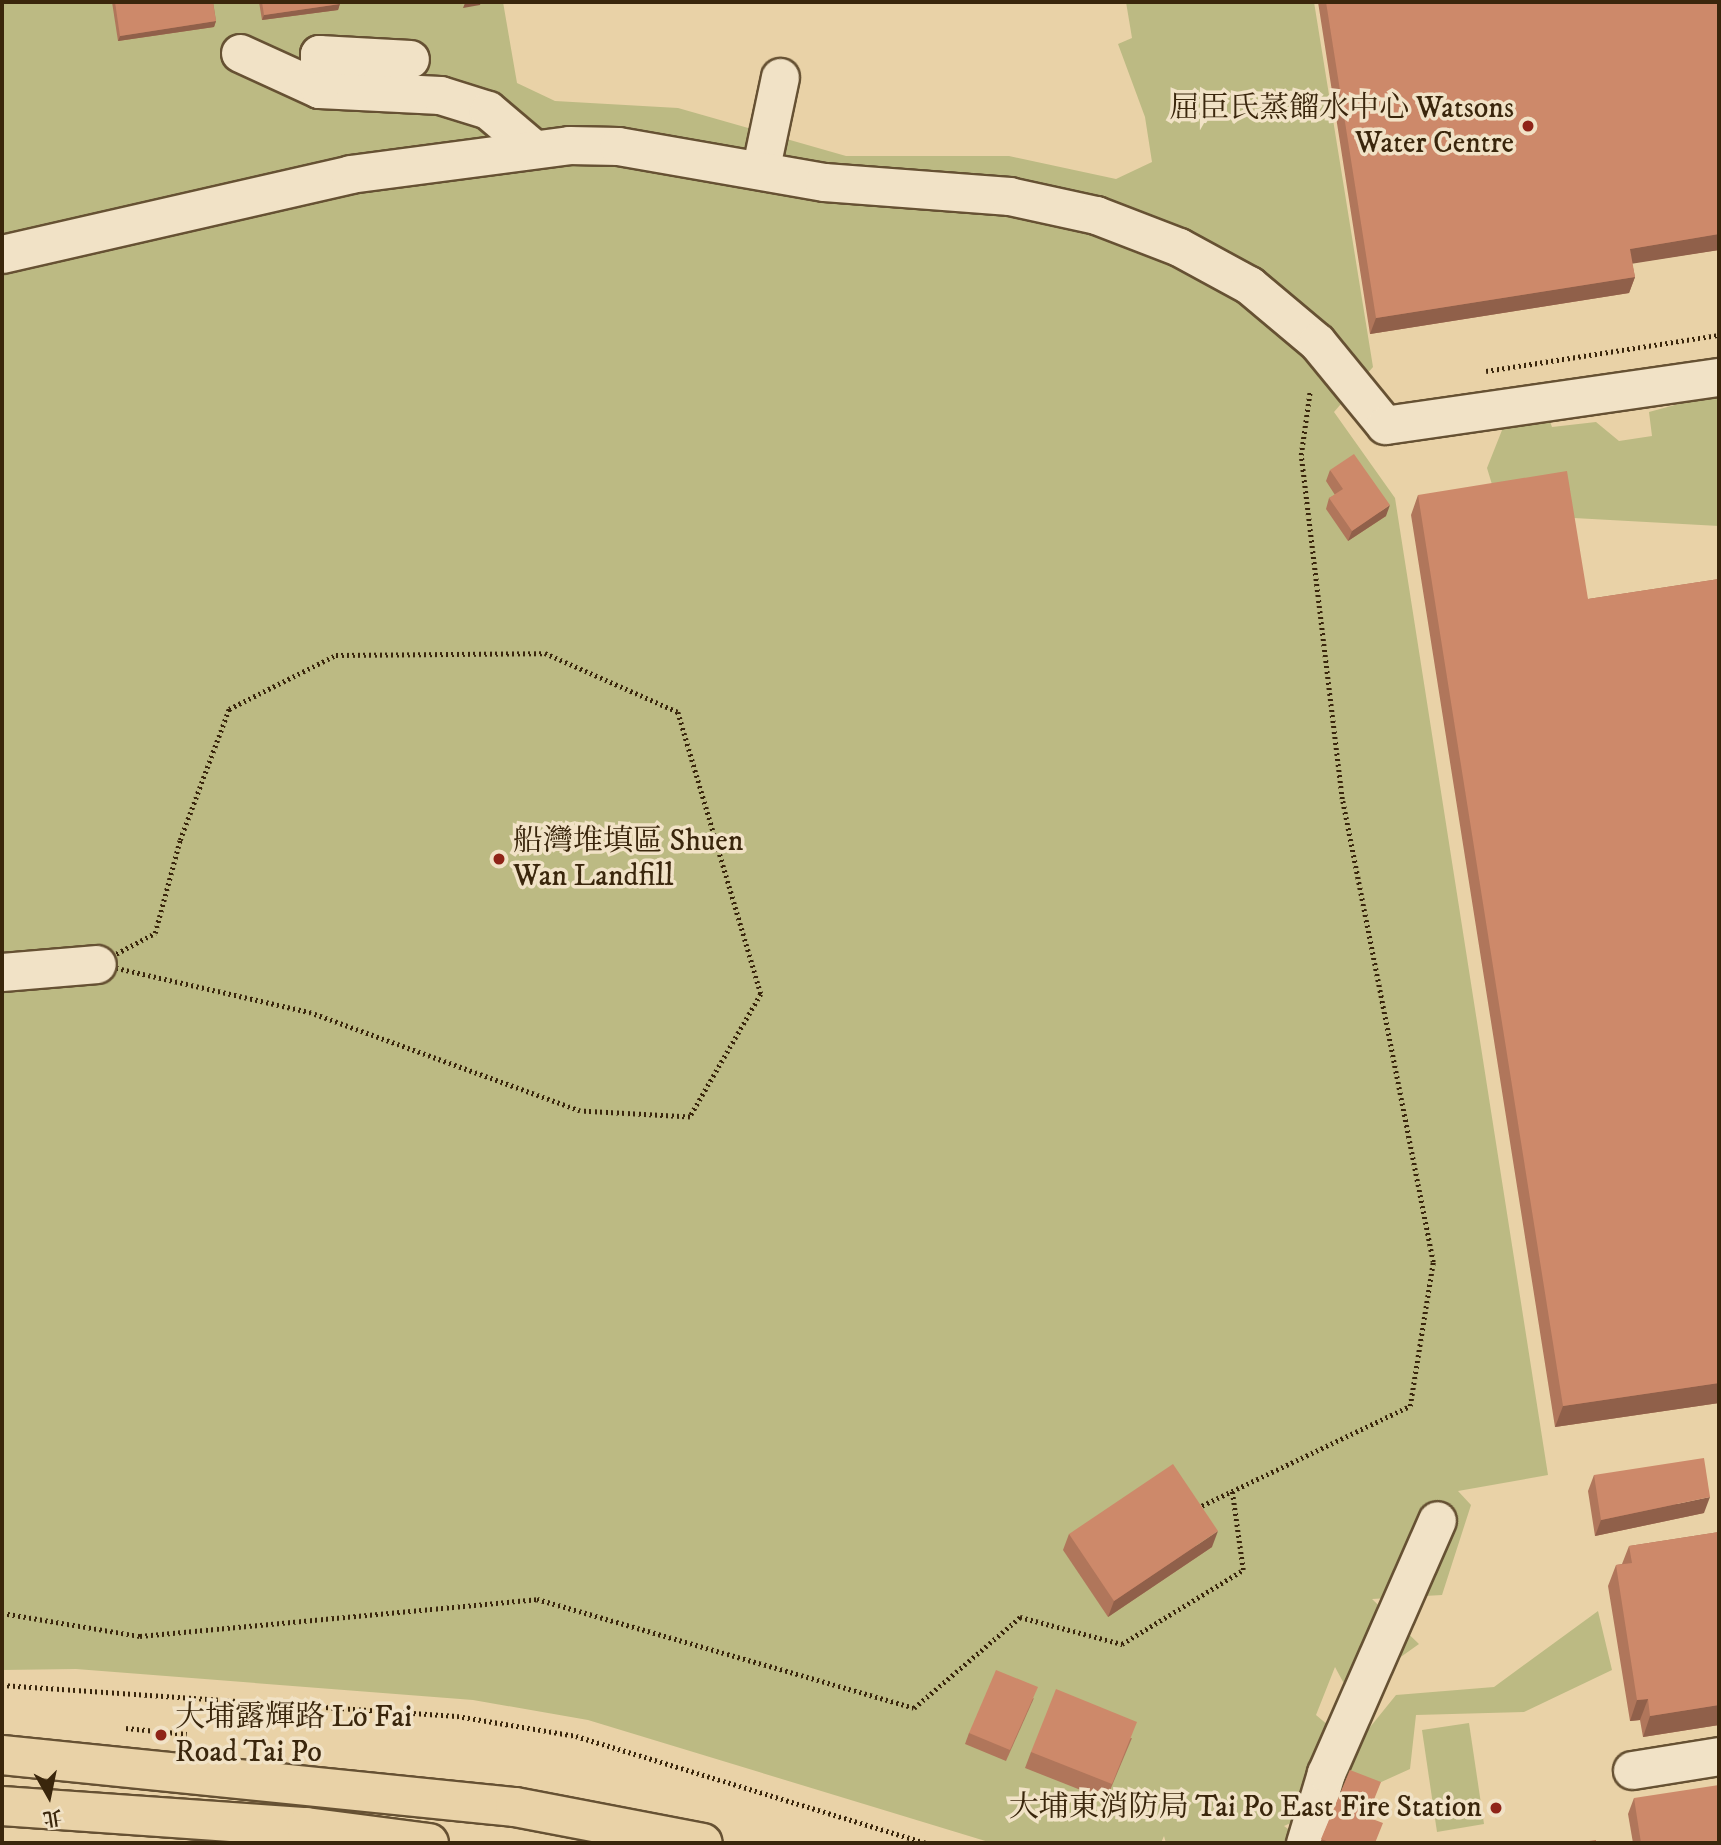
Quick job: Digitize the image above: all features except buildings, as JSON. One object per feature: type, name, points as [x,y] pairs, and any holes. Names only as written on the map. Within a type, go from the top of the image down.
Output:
[{"type":"main road","points":[[2,1755],[501,1806],[703,1843]]},
{"type":"main road","points":[[2,1806],[306,1827],[429,1843]]},
{"type":"street","points":[[240,53],[319,89],[440,95],[488,110],[534,149]]},
{"type":"street","points":[[319,89],[319,54],[410,59]]},
{"type":"street","points":[[761,167],[780,77]]},
{"type":"street","points":[[2,254],[350,174],[534,149],[618,146],[761,167],[824,182],[1009,196],[1097,215],[1179,247],[1249,285],[1317,342],[1385,425],[1719,377]]},
{"type":"street","points":[[2,972],[97,964]]},
{"type":"street","points":[[1305,1843],[1326,1773],[1437,1520]]},
{"type":"street","points":[[1632,1770],[1719,1756]]},
{"type":"path","points":[[1486,371],[1719,335]]},
{"type":"path","points":[[1189,1512],[1410,1406],[1433,1262],[1342,799],[1301,455],[1317,342]]},
{"type":"path","points":[[545,653],[678,712],[761,994],[690,1117],[580,1111],[311,1013],[97,964],[155,933],[180,840],[229,709],[336,655],[545,653]]},
{"type":"path","points":[[2,1613],[139,1636],[537,1599],[914,1708],[1020,1617],[1122,1644],[1243,1570],[1232,1491]]},
{"type":"path","points":[[2,1685],[457,1716],[576,1736],[926,1843]]},
{"type":"shaded area","points":[[2,2],[503,2],[517,83],[555,101],[678,108],[846,156],[1009,156],[1116,179],[1152,162],[1145,117],[1118,44],[1132,38],[1126,2],[1314,2],[1373,367],[1334,412],[1395,498],[1548,1475],[1458,1491],[1471,1505],[1442,1595],[1372,1599],[1419,1644],[1381,1671],[1380,1700],[1348,1691],[1335,1667],[1316,1715],[1354,1747],[1396,1695],[1494,1687],[1598,1611],[1612,1670],[1524,1712],[1416,1715],[1410,1769],[1284,1826],[1307,1843],[1166,1843],[1164,1836],[1161,1843],[992,1843],[588,1720],[473,1700],[76,1669],[2,1670]]},
{"type":"shaded area","points":[[1719,393],[1719,526],[1501,514],[1487,468],[1508,415],[1545,408],[1552,427],[1596,422],[1619,441],[1652,436],[1649,412]]},
{"type":"shaded area","points":[[1469,1723],[1484,1824],[1437,1832],[1422,1730]]},
{"type":"place","name":"屈臣氏蒸餾水中心 Watsons Water Centre","points":[[1528,126]]},
{"type":"place","name":"船灣堆填區 Shuen Wan Landfill","points":[[499,859]]},
{"type":"place","name":"大埔露輝路 Lo Fai Road Tai Po","points":[[161,1735]]},
{"type":"place","name":"大埔東消防局 Tai Po East Fire Station","points":[[1496,1808]]}]
